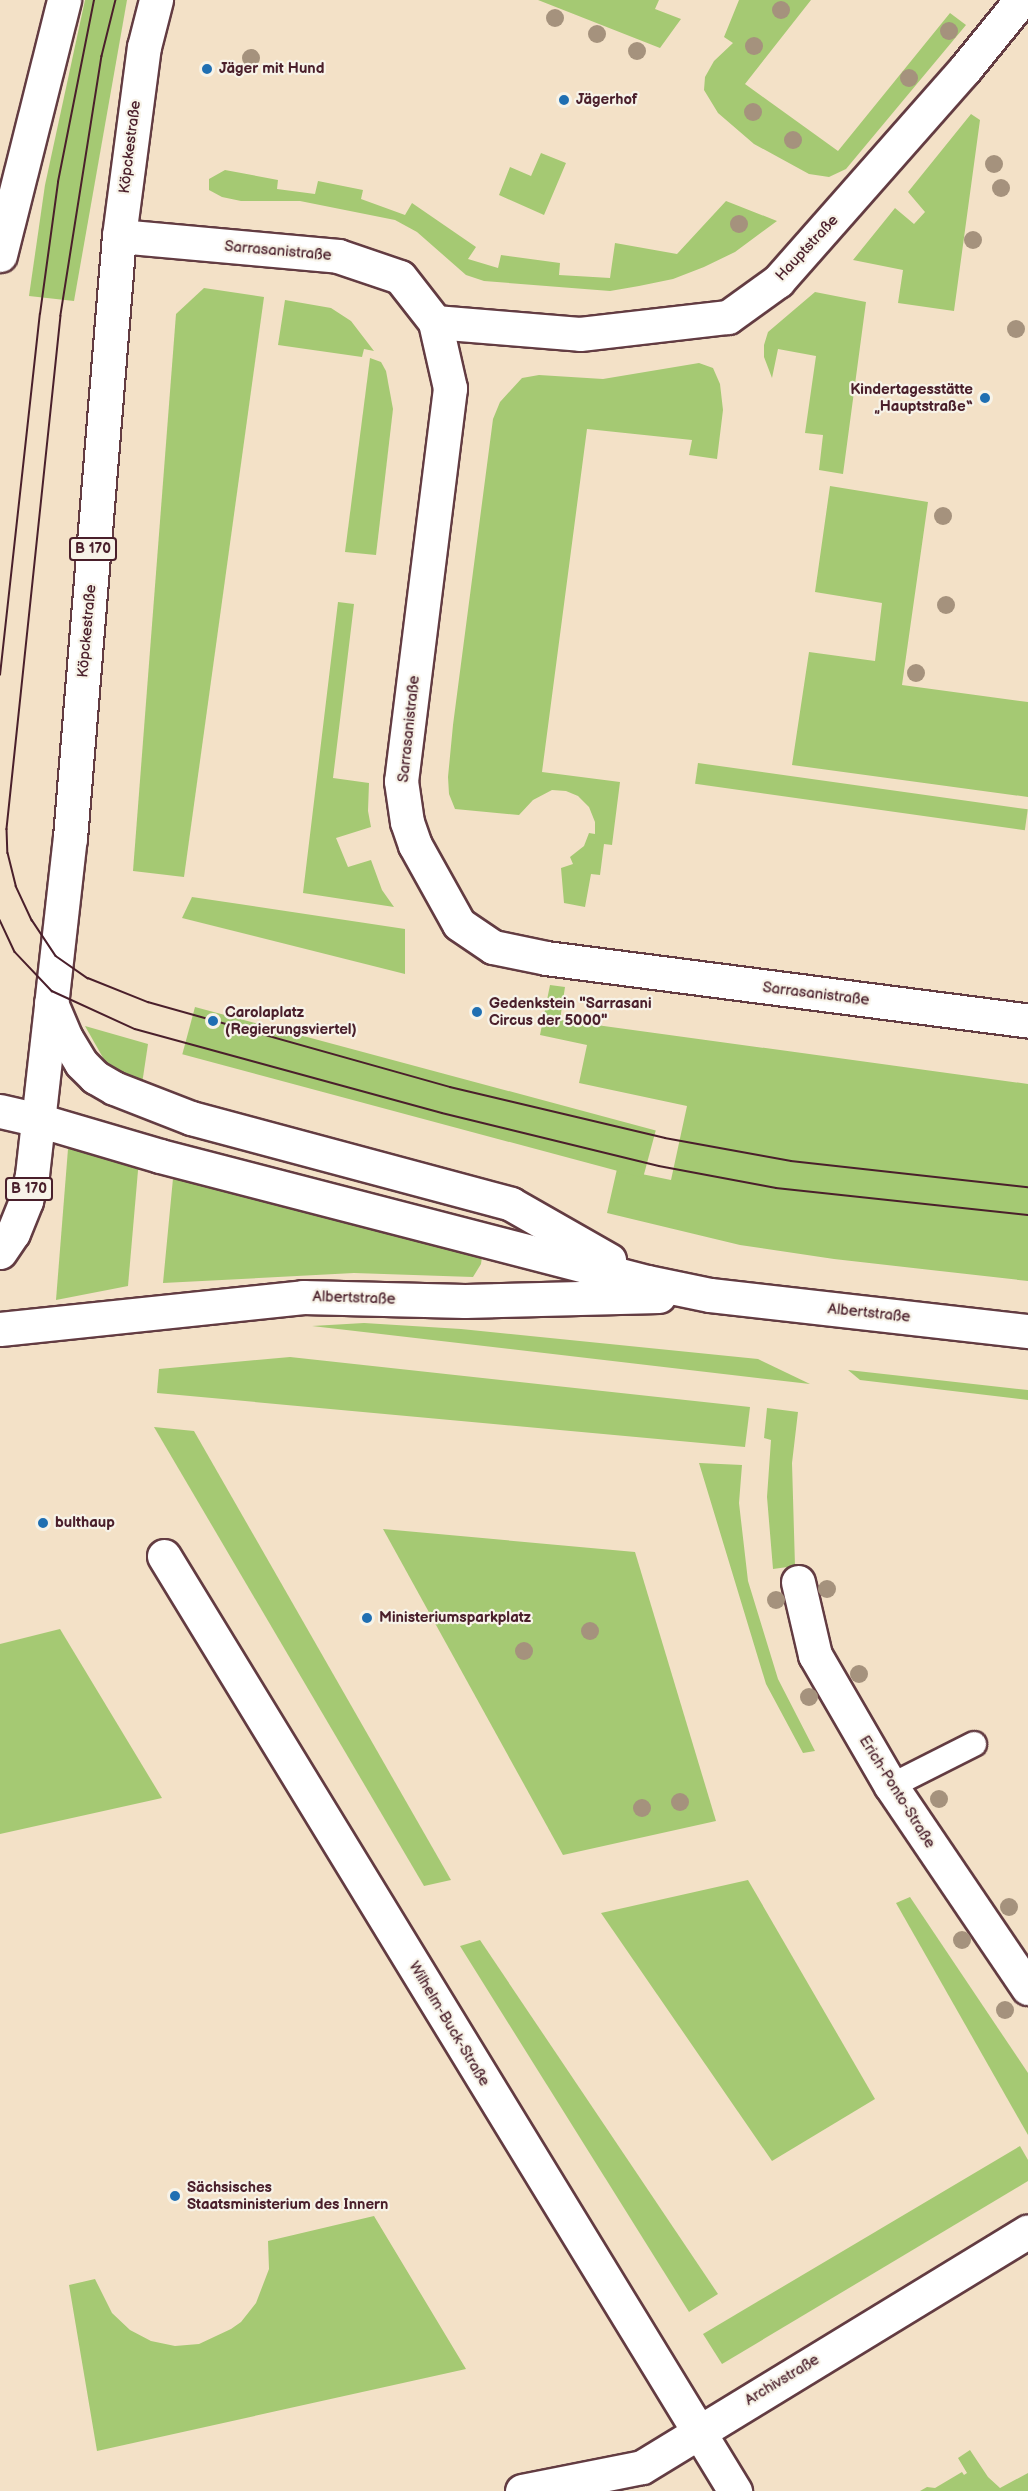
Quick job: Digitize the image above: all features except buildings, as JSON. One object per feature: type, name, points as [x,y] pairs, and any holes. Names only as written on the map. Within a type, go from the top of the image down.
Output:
[{"type":"street","points":[[0,255],[64,0]]},
{"type":"street","name":"Köpckestraße","points":[[38,1120],[71,826],[119,236],[144,47],[156,0]]},
{"type":"street","name":"Hauptstraße","points":[[435,322],[580,334],[728,317],[778,281],[965,69],[1021,0]]},
{"type":"street","name":"Sarrasanistraße","points":[[119,236],[338,256],[400,277],[435,322],[450,388],[401,781],[407,822],[415,845],[459,924],[493,946],[546,958],[1028,1022]]},
{"type":"street","name":"Albertstraße","points":[[51,1003],[66,1038],[81,1063],[95,1077],[114,1088],[191,1118],[511,1204],[647,1282]]},
{"type":"street","name":"Albertstraße","points":[[0,1111],[160,1156],[647,1282],[710,1295],[1028,1331]]},
{"type":"street","name":"B 170","points":[[0,1252],[13,1233],[26,1201],[38,1120]]},
{"type":"street","name":"Albertstraße","points":[[0,1329],[303,1297],[465,1301],[710,1295]]},
{"type":"street","name":"Wilhelm-Buck-Straße","points":[[164,1556],[735,2491]]},
{"type":"street","name":"Erich-Ponto-Straße","points":[[798,1582],[815,1655],[891,1786],[1028,1988]]},
{"type":"street","name":"Archivstraße","points":[[522,2491],[642,2467],[698,2430],[1028,2231]]},
{"type":"lane","points":[[891,1786],[974,1744]]},
{"type":"green space","points":[[85,0],[127,0],[74,301],[29,296],[45,185]]},
{"type":"green space","points":[[538,0],[659,0],[655,9],[681,19],[660,48]]},
{"type":"green space","points":[[739,0],[811,0],[745,84],[838,151],[950,13],[966,25],[846,169],[829,177],[809,174],[754,144],[718,113],[704,90],[705,77],[714,61],[733,43],[724,37]]},
{"type":"green space","points":[[971,114],[980,120],[954,311],[898,303],[903,270],[853,260],[895,208],[914,224],[925,212],[908,192]]},
{"type":"green space","points":[[541,153],[566,163],[544,215],[499,195],[510,167],[531,176]]},
{"type":"green space","points":[[225,170],[278,180],[277,189],[315,194],[318,181],[363,190],[361,199],[405,215],[412,203],[476,247],[468,259],[498,268],[501,255],[560,263],[559,275],[610,278],[615,243],[677,254],[726,201],[777,221],[735,252],[704,267],[673,279],[639,286],[610,291],[484,281],[466,275],[417,232],[395,220],[300,201],[241,201],[222,197],[209,190],[209,179]]},
{"type":"green space","points":[[204,288],[264,297],[184,877],[133,871],[176,314]]},
{"type":"green space","points":[[815,292],[866,302],[843,474],[819,470],[823,435],[805,433],[816,356],[778,349],[772,378],[764,357],[764,345],[768,332]]},
{"type":"green space","points":[[285,300],[331,308],[351,321],[374,351],[364,349],[362,357],[278,345]]},
{"type":"green space","points":[[370,358],[381,362],[386,371],[393,409],[376,555],[345,552]]},
{"type":"green space","points":[[699,363],[713,368],[720,384],[723,410],[717,459],[689,455],[692,440],[587,429],[542,772],[620,782],[612,845],[604,844],[600,875],[591,874],[585,907],[564,903],[561,868],[573,864],[570,857],[584,846],[589,833],[595,834],[595,822],[589,807],[578,796],[566,791],[552,790],[533,800],[519,815],[455,809],[449,794],[448,777],[453,725],[493,419],[500,402],[522,378],[539,375],[603,379]]},
{"type":"green space","points":[[830,486],[928,502],[902,685],[1028,702],[1028,797],[792,765],[809,652],[875,661],[882,603],[815,592]]},
{"type":"green space","points":[[338,602],[354,604],[333,778],[369,783],[368,811],[371,827],[336,838],[348,867],[371,860],[382,890],[394,907],[303,893]]},
{"type":"green space","points":[[698,763],[1028,809],[1025,830],[695,784]]},
{"type":"green space","points":[[192,897],[405,929],[405,974],[182,918]]},
{"type":"green space","points":[[550,985],[565,987],[560,1020],[1028,1084],[1028,1281],[834,1259],[740,1245],[607,1213],[617,1169],[671,1180],[687,1106],[579,1083],[587,1045],[540,1035]]},
{"type":"green space","points":[[195,1007],[656,1130],[643,1178],[182,1054]]},
{"type":"green space","points":[[85,1026],[148,1044],[142,1084],[121,1075],[106,1063]]},
{"type":"green space","points":[[75,1142],[139,1159],[128,1286],[56,1300],[68,1149]]},
{"type":"green space","points":[[174,1168],[381,1231],[482,1257],[481,1264],[473,1277],[354,1273],[163,1283]]},
{"type":"green space","points":[[364,1323],[461,1329],[758,1359],[810,1384],[312,1326]]},
{"type":"green space","points":[[290,1357],[750,1407],[745,1447],[157,1393],[159,1369]]},
{"type":"green space","points":[[848,1370],[1028,1390],[1028,1400],[860,1380]]},
{"type":"green space","points":[[767,1408],[798,1412],[792,1463],[795,1566],[773,1569],[767,1497],[771,1440],[764,1438]]},
{"type":"green space","points":[[154,1427],[194,1431],[451,1880],[424,1886]]},
{"type":"green space","points":[[699,1463],[742,1465],[739,1503],[748,1581],[778,1679],[815,1751],[803,1753],[766,1684]]},
{"type":"green space","points":[[383,1529],[635,1552],[716,1821],[563,1855]]},
{"type":"green space","points":[[60,1629],[162,1798],[0,1834],[0,1644]]},
{"type":"green space","points":[[748,1880],[875,2099],[772,2161],[601,1913]]},
{"type":"green space","points":[[910,1897],[1028,2073],[1028,2135],[896,1903]]},
{"type":"green space","points":[[480,1940],[718,2294],[689,2312],[460,1946]]},
{"type":"green space","points":[[1020,2146],[1028,2160],[1028,2181],[722,2364],[703,2334]]},
{"type":"green space","points":[[374,2216],[466,2369],[97,2451],[69,2285],[95,2279],[112,2313],[130,2330],[151,2341],[175,2346],[199,2344],[241,2322],[256,2303],[269,2269],[268,2241]]},
{"type":"green space","points":[[970,2450],[988,2477],[1000,2488],[1028,2473],[1028,2491],[920,2491],[927,2487],[935,2488],[962,2472],[964,2475],[967,2473],[958,2458]]},
{"type":"tram line","points":[[0,675],[40,314],[58,182],[94,0]]},
{"type":"tram line","points":[[116,0],[102,56],[61,316],[7,829],[8,853],[16,886],[32,920],[56,956],[88,978],[148,1002],[450,1087],[665,1138],[791,1161],[1028,1187]]},
{"type":"tram line","points":[[0,920],[15,952],[52,991],[135,1029],[442,1113],[659,1166],[776,1188],[1028,1215]]},
{"type":"place","name":"Jäger mit Hund","points":[[207,69]]},
{"type":"place","name":"Jägerhof","points":[[564,100]]},
{"type":"place","name":"Kindertagesstätte „Hauptstraße“","points":[[985,398]]},
{"type":"place","name":"Gedenkstein \"Sarrasani Circus der 5000\"","points":[[477,1012]]},
{"type":"place","name":"Carolaplatz (Regierungsviertel)","points":[[213,1021]]},
{"type":"place","name":"bulthaup","points":[[43,1523]]},
{"type":"place","name":"Ministeriumsparkplatz","points":[[367,1618]]},
{"type":"place","name":"Sächsisches Staatsministerium des Innern","points":[[175,2196]]}]
